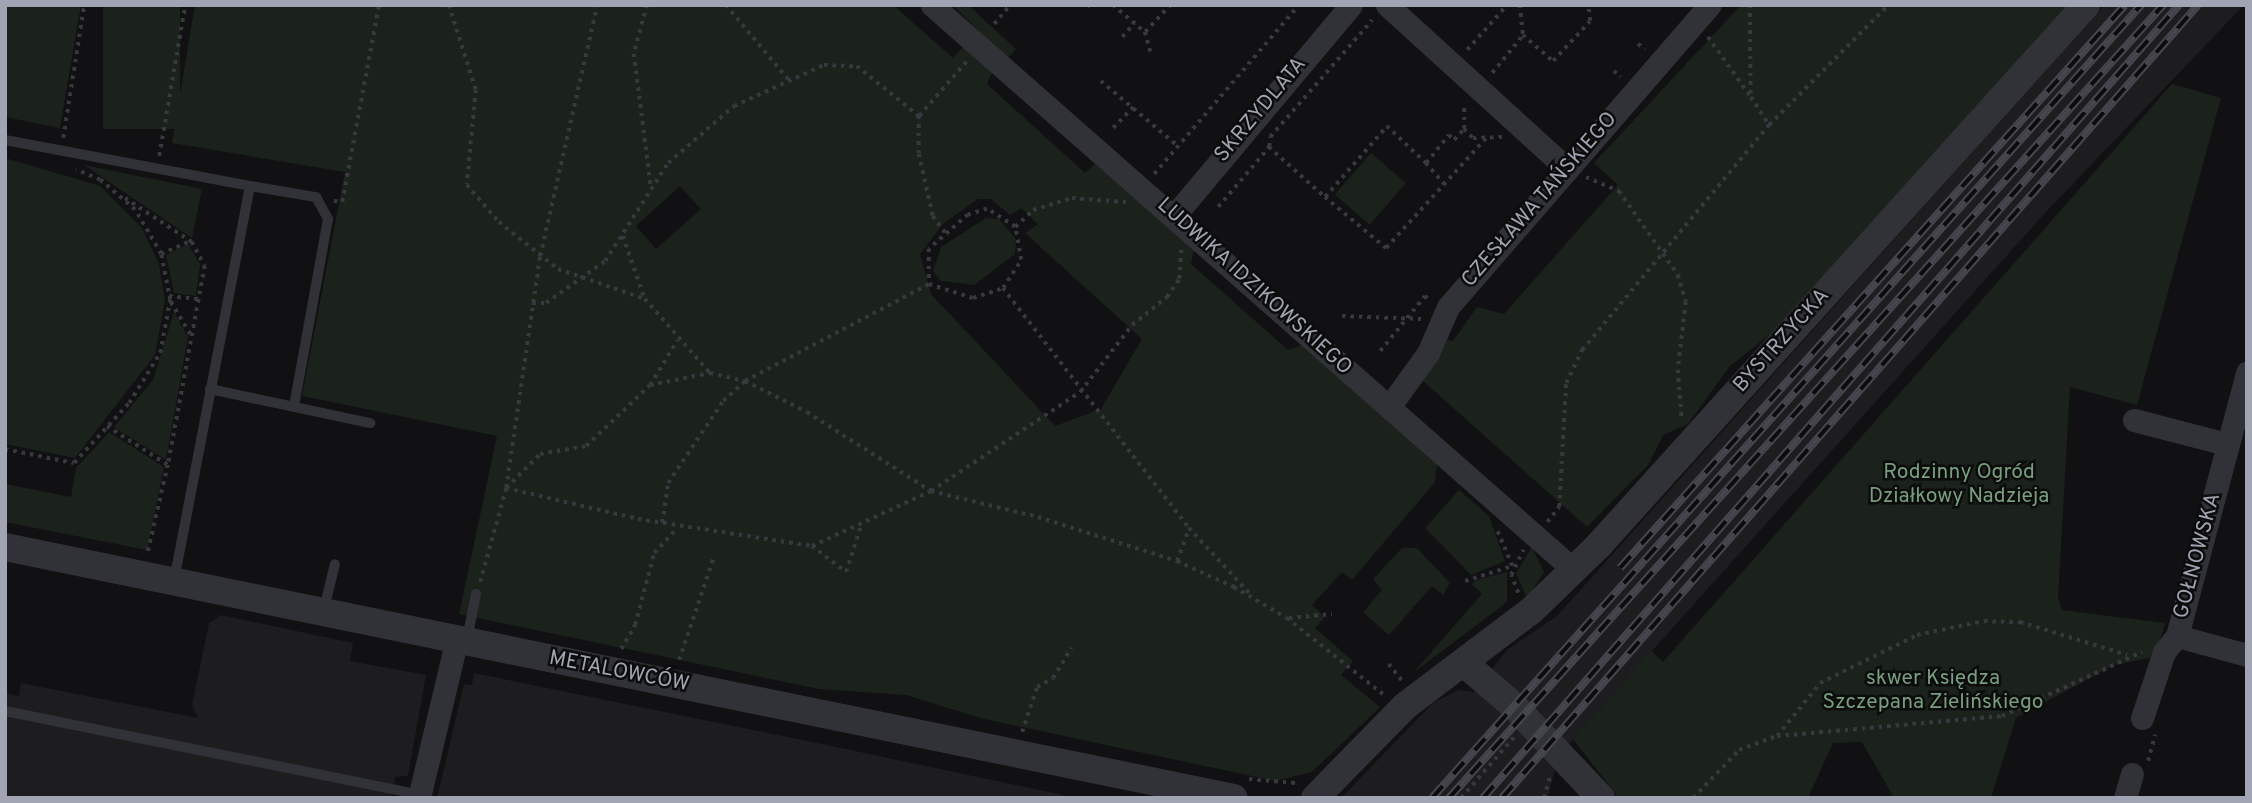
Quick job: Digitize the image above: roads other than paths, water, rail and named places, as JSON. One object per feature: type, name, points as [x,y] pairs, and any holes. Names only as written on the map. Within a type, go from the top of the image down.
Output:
[{"type":"street","name":"LUDWIKA IDZIKOWSKIEGO","points":[[932,5],[1574,570]]},
{"type":"street","name":"SKRZYDLATA","points":[[1182,223],[1351,5]]},
{"type":"street","name":"BYSTRZYCKA","points":[[1465,664],[1574,570],[2086,5]]},
{"type":"street","points":[[1382,10],[1458,69],[1567,169]]},
{"type":"street","name":"CZESŁAWA TAŃSKIEGO","points":[[1389,407],[1422,361],[1443,316],[1703,14]]},
{"type":"street","name":"GOŁNOWSKA","points":[[2142,718],[2171,644],[2247,372]]},
{"type":"street","points":[[2134,420],[2227,444]]},
{"type":"street","name":"METALOWCÓW","points":[[5,547],[175,571],[324,612],[1144,789],[1197,794],[1236,787]]},
{"type":"street","points":[[419,796],[461,640]]},
{"type":"street","points":[[2171,644],[2247,654]]},
{"type":"street","points":[[1311,789],[1405,706],[1465,664],[1514,706],[1601,798]]},
{"type":"street","points":[[2125,798],[2132,774]]},
{"type":"lane","points":[[5,139],[316,197],[324,206],[328,219],[294,407]]},
{"type":"lane","points":[[175,571],[250,186]]},
{"type":"lane","points":[[210,389],[370,422]]},
{"type":"lane","points":[[324,612],[335,564]]},
{"type":"lane","points":[[461,640],[476,594]]},
{"type":"lane","points":[[5,711],[419,796]]},
{"type":"railway","points":[[1620,568],[2125,5]]},
{"type":"railway","points":[[1432,798],[2141,5]]},
{"type":"railway","points":[[1449,798],[2163,5]]},
{"type":"railway","points":[[1483,798],[2179,5]]},
{"type":"railway","points":[[1502,798],[2198,5]]},
{"type":"park label","name":"Rodzinny Ogród Działkowy Nadzieja","points":[[1959,485]]},
{"type":"park label","name":"skwer Księdza Szczepana Zielińskiego","points":[[1933,691]]}]
